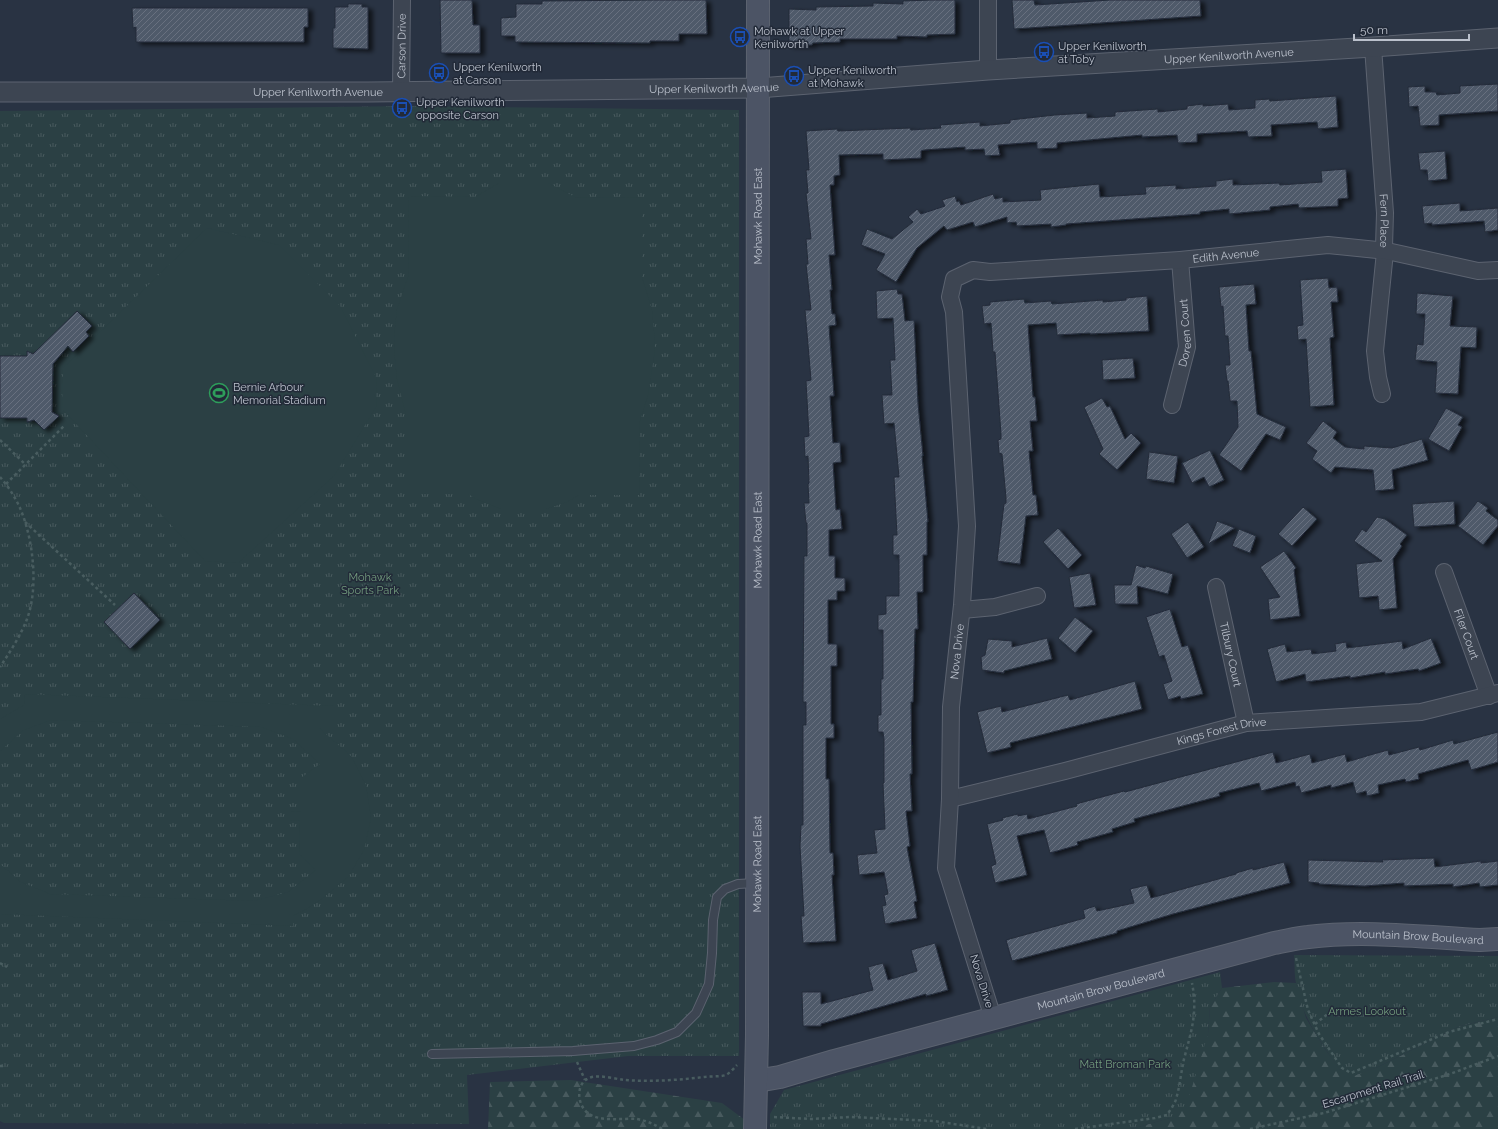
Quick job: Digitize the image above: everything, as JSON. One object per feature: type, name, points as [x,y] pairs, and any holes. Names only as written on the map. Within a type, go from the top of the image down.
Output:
[{"type":"main road","name":"Mohawk Road East","points":[[756,1081],[758,0]]},
{"type":"main road","name":"Mountain Brow Boulevard","points":[[756,1081],[780,1077],[841,1059],[1274,943],[1308,937],[1370,935],[1480,940],[1498,939]]},
{"type":"main road","points":[[756,1081],[762,1123]]},
{"type":"street","name":"Carson Drive","points":[[401,92],[402,0]]},
{"type":"street","points":[[988,0],[988,70]]},
{"type":"street","name":"Upper Kenilworth Avenue","points":[[0,92],[401,92],[758,88],[988,70],[1498,38]]},
{"type":"street","name":"Fern Place","points":[[1373,47],[1385,213],[1385,252],[1375,351],[1378,377],[1382,394]]},
{"type":"street","name":"Edith Avenue","points":[[954,279],[973,270],[990,272],[1180,260],[1328,245],[1387,251],[1478,271],[1498,270]]},
{"type":"street","name":"Doreen Court","points":[[1172,405],[1187,347],[1180,260]]},
{"type":"street","name":"Nova Drive","points":[[954,279],[950,297],[954,312],[967,526],[962,610],[951,707],[950,799],[946,868],[993,1018]]},
{"type":"street","name":"Filer Court","points":[[1444,572],[1493,694]]},
{"type":"street","name":"Tilbury Court","points":[[1216,587],[1246,723]]},
{"type":"street","points":[[962,610],[995,607],[1037,596]]},
{"type":"street","name":"Kings Forest Drive","points":[[950,799],[1065,771],[1246,723],[1421,712],[1493,694]]},
{"type":"lane","points":[[432,1054],[573,1051],[634,1046],[657,1040],[676,1032],[696,1013],[709,984],[713,920],[717,897],[725,888],[738,884],[756,883]]},
{"type":"path","points":[[6,484],[64,426]]},
{"type":"path","points":[[0,440],[26,465]]},
{"type":"path","points":[[0,477],[20,507],[29,535],[33,569],[32,596],[27,618],[9,653],[0,666]]},
{"type":"path","points":[[24,522],[115,605]]},
{"type":"path","points":[[1296,957],[1308,1010],[1319,1034],[1342,1068],[1351,1073],[1449,1032],[1498,1019]]},
{"type":"path","points":[[0,963],[6,967]]},
{"type":"path","points":[[1075,1129],[1167,1115],[1176,1100],[1184,1059],[1190,1040],[1194,1015],[1194,995],[1192,982]]},
{"type":"path","points":[[1315,1024],[1329,1013]]},
{"type":"path","points":[[573,1051],[585,1080]]},
{"type":"path","name":"Escarpment Rail Trail","points":[[1250,1129],[1324,1113],[1450,1074],[1498,1056]]},
{"type":"path","points":[[662,1129],[650,1122],[600,1118],[590,1114],[584,1109],[579,1094],[580,1088],[585,1080],[598,1076],[627,1080],[675,1081],[727,1074],[741,1062]]},
{"type":"path","points":[[0,1066],[6,1066]]},
{"type":"path","points":[[762,1123],[851,1117],[934,1121],[987,1129]]},
{"type":"green space","name":"Mohawk Sports Park","points":[[410,106],[739,110],[739,1056],[628,1056],[467,1075],[469,1124],[4,1123],[0,1121],[0,111]]},
{"type":"green space","points":[[499,183],[548,183],[575,197],[642,198],[642,277],[652,310],[655,350],[648,395],[640,421],[639,495],[579,495],[567,502],[546,509],[501,509],[476,499],[468,494],[406,494],[406,415],[397,379],[394,350],[397,309],[408,277],[409,196],[475,197]]},
{"type":"green space","name":"Bernie Arbour Memorial Stadium","points":[[207,228],[279,245],[340,306],[377,379],[376,407],[334,476],[238,563],[205,561],[62,409],[63,368]]},
{"type":"green space","points":[[25,694],[334,706],[334,728],[319,728],[351,756],[366,785],[371,818],[364,850],[348,877],[323,898],[293,916],[293,926],[0,914],[0,864],[21,882],[50,894],[254,901],[288,892],[316,870],[299,854],[300,821],[290,820],[290,811],[301,812],[301,778],[320,764],[293,739],[261,727],[51,720],[24,730],[0,751],[0,719],[24,705]]},
{"type":"green space","name":"Armes Lookout","points":[[1294,955],[1498,956],[1498,1017],[1460,1026],[1378,1067],[1346,1079],[1315,1033],[1303,1009],[1295,980]]},
{"type":"green space","name":"Matt Broman Park","points":[[1220,972],[1222,988],[1210,1007],[1208,1034],[1187,1104],[1170,1118],[1131,1129],[770,1129],[770,1114],[784,1090]]},
{"type":"green space","points":[[1274,982],[1296,983],[1306,1018],[1325,1049],[1346,1078],[1378,1067],[1460,1026],[1498,1017],[1498,1129],[1131,1129],[1170,1118],[1208,1034],[1210,1007],[1222,988]]},
{"type":"green space","points":[[571,1080],[722,1103],[757,1129],[488,1129],[490,1082]]},
{"type":"building","points":[[440,0],[472,0],[473,25],[480,25],[480,53],[441,53]]},
{"type":"building","points":[[706,0],[707,34],[679,34],[679,41],[650,41],[650,43],[515,42],[515,36],[501,36],[501,18],[516,17],[516,4],[542,4],[542,1]]},
{"type":"building","points":[[955,0],[955,34],[927,35],[927,37],[897,36],[897,39],[840,39],[840,42],[813,43],[812,45],[789,45],[789,9],[816,10],[816,7],[873,6],[873,3],[903,4],[903,1]]},
{"type":"building","points":[[1012,0],[1034,0],[1035,5],[1110,0],[1200,0],[1201,16],[1014,29]]},
{"type":"building","points":[[348,4],[362,4],[362,7],[368,7],[368,49],[333,48],[335,7],[348,7]]},
{"type":"building","points":[[132,8],[308,8],[308,27],[304,27],[304,42],[136,42],[136,27],[133,28]]},
{"type":"building","points":[[1498,84],[1498,111],[1439,115],[1439,125],[1420,126],[1418,106],[1409,107],[1408,87],[1425,86],[1425,92],[1436,92],[1437,95],[1460,93],[1460,86]]},
{"type":"building","points":[[1336,96],[1338,127],[1318,129],[1317,122],[1271,125],[1272,136],[1248,137],[1247,131],[1197,134],[1197,142],[1178,143],[1177,135],[1142,137],[1142,135],[1057,143],[1057,148],[1037,149],[1037,142],[998,145],[1000,155],[985,156],[984,149],[965,150],[965,147],[924,150],[921,151],[921,158],[883,160],[883,154],[839,155],[840,175],[834,176],[834,185],[830,185],[835,255],[829,255],[832,290],[830,290],[832,314],[835,314],[836,325],[829,326],[834,396],[830,396],[833,443],[840,442],[841,462],[833,463],[836,510],[840,509],[842,529],[829,530],[829,556],[835,556],[835,578],[845,578],[845,591],[837,591],[837,600],[828,600],[828,644],[837,644],[837,666],[831,666],[831,724],[834,724],[834,738],[826,738],[826,779],[829,779],[830,853],[833,853],[834,875],[832,875],[836,941],[803,943],[801,916],[804,916],[800,846],[801,825],[803,825],[803,725],[806,725],[806,702],[803,702],[804,556],[807,556],[807,523],[804,503],[809,503],[808,456],[805,457],[804,437],[809,436],[806,381],[811,380],[805,310],[811,310],[806,264],[808,264],[806,239],[811,239],[806,193],[808,193],[806,170],[809,170],[806,131],[910,128],[911,130],[941,128],[940,125],[980,122],[980,126],[1010,123],[1010,120],[1055,115],[1087,113],[1087,118],[1115,116],[1115,112],[1158,109],[1158,112],[1187,109],[1187,106],[1203,104],[1203,106],[1228,104],[1229,110],[1255,108],[1255,100],[1269,99],[1270,101]]},
{"type":"building","points":[[1445,151],[1447,179],[1428,181],[1427,170],[1420,170],[1418,153]]},
{"type":"building","points":[[1346,169],[1348,198],[1338,199],[1338,206],[1299,208],[1298,204],[1270,207],[1270,210],[1229,214],[1229,209],[1200,212],[1200,214],[1066,224],[1051,227],[1051,224],[1017,226],[1016,222],[1007,223],[1007,217],[975,227],[973,222],[947,230],[944,226],[917,248],[896,282],[876,270],[885,254],[861,245],[867,229],[892,239],[913,222],[908,217],[917,209],[921,214],[945,206],[942,200],[955,196],[957,202],[959,201],[961,205],[993,194],[995,199],[1003,197],[1003,202],[1041,200],[1040,190],[1099,184],[1100,197],[1146,194],[1145,187],[1176,185],[1176,189],[1216,186],[1216,181],[1233,179],[1233,185],[1279,183],[1280,185],[1322,182],[1321,171]]},
{"type":"building","points":[[1460,203],[1460,211],[1498,208],[1498,230],[1485,232],[1484,221],[1432,225],[1432,223],[1424,224],[1422,206]]},
{"type":"building","points":[[1328,278],[1329,288],[1337,287],[1338,302],[1331,302],[1334,337],[1330,338],[1334,405],[1310,407],[1306,339],[1298,340],[1297,326],[1303,325],[1300,280]]},
{"type":"building","points":[[1254,284],[1256,304],[1246,305],[1249,351],[1251,351],[1257,414],[1286,427],[1280,440],[1266,434],[1241,471],[1219,455],[1238,427],[1237,401],[1230,401],[1227,381],[1225,365],[1230,365],[1228,336],[1225,336],[1223,306],[1221,307],[1219,287]]},
{"type":"building","points":[[897,289],[898,294],[902,294],[905,321],[914,320],[918,404],[928,522],[927,555],[923,555],[923,592],[917,592],[918,629],[915,629],[913,702],[911,702],[912,774],[910,774],[912,811],[906,811],[910,846],[907,847],[917,901],[914,902],[917,918],[885,924],[882,906],[886,905],[884,895],[888,894],[884,872],[859,875],[857,855],[877,853],[874,830],[885,829],[883,783],[884,739],[883,732],[878,732],[878,715],[881,715],[881,679],[883,679],[883,630],[878,630],[878,615],[886,614],[886,596],[899,596],[899,555],[893,555],[893,535],[897,535],[894,477],[899,477],[894,423],[884,424],[882,395],[892,395],[890,360],[895,360],[893,318],[877,319],[876,291]]},
{"type":"building","points":[[1417,293],[1453,296],[1450,326],[1477,327],[1476,348],[1461,347],[1458,394],[1435,393],[1437,362],[1415,360],[1417,344],[1423,345],[1425,314],[1416,314]]},
{"type":"building","points":[[1147,296],[1149,331],[1057,335],[1056,323],[1028,325],[1033,397],[1035,397],[1037,421],[1030,421],[1033,451],[1029,451],[1033,495],[1036,495],[1038,515],[1026,516],[1020,564],[997,561],[1006,498],[1002,454],[999,453],[998,440],[1001,439],[1001,434],[995,352],[993,352],[991,323],[984,324],[982,306],[990,305],[990,302],[1024,299],[1025,303],[1051,301],[1052,304],[1103,300],[1103,302]]},
{"type":"building","points":[[77,311],[92,326],[86,332],[89,336],[73,352],[68,346],[53,364],[52,412],[59,416],[44,430],[34,420],[27,422],[27,418],[0,418],[0,356],[27,356],[27,351],[33,354]]},
{"type":"building","points":[[1133,358],[1135,378],[1103,380],[1102,360]]},
{"type":"building","points":[[1102,398],[1107,407],[1110,406],[1125,439],[1131,433],[1141,443],[1117,470],[1099,454],[1103,449],[1084,407]]},
{"type":"building","points":[[1446,408],[1463,417],[1458,425],[1462,427],[1449,451],[1428,439]]},
{"type":"building","points":[[1323,421],[1337,432],[1333,438],[1345,447],[1364,449],[1364,446],[1392,448],[1422,439],[1428,460],[1392,470],[1394,489],[1375,491],[1373,470],[1335,467],[1331,473],[1312,459],[1317,451],[1306,443]]},
{"type":"building","points":[[1210,450],[1224,480],[1209,487],[1204,477],[1192,483],[1182,463]]},
{"type":"building","points":[[1149,452],[1178,456],[1174,483],[1146,479]]},
{"type":"building","points":[[1454,501],[1455,524],[1414,527],[1412,504]]},
{"type":"building","points":[[1478,501],[1488,508],[1486,511],[1498,520],[1498,526],[1483,545],[1458,526]]},
{"type":"building","points":[[1303,507],[1317,519],[1292,546],[1278,534]]},
{"type":"building","points":[[1377,517],[1385,519],[1407,535],[1400,544],[1402,546],[1393,559],[1397,608],[1379,610],[1378,596],[1359,598],[1356,564],[1382,561],[1354,541],[1362,529],[1366,532]]},
{"type":"building","points":[[1217,521],[1235,528],[1208,544]]},
{"type":"building","points":[[1188,522],[1204,547],[1187,558],[1171,534]]},
{"type":"building","points":[[1058,528],[1082,555],[1068,569],[1043,542]]},
{"type":"building","points":[[1239,529],[1256,536],[1250,553],[1232,546]]},
{"type":"building","points":[[1284,551],[1296,568],[1294,570],[1300,616],[1270,620],[1268,599],[1280,597],[1260,567]]},
{"type":"building","points":[[1136,565],[1145,568],[1146,566],[1173,574],[1168,594],[1137,586],[1138,604],[1115,604],[1114,585],[1131,585]]},
{"type":"building","points":[[1090,573],[1096,605],[1074,608],[1069,577]]},
{"type":"building","points":[[134,593],[160,620],[130,649],[104,622]]},
{"type":"building","points":[[1170,609],[1182,647],[1188,645],[1203,694],[1181,699],[1180,696],[1168,700],[1163,684],[1172,681],[1164,655],[1159,657],[1146,617]]},
{"type":"building","points":[[1075,617],[1093,631],[1075,653],[1058,638]]},
{"type":"building","points":[[1047,638],[1052,659],[1004,671],[1004,673],[982,670],[981,657],[985,655],[988,639],[1012,641],[1012,647]]},
{"type":"building","points":[[1431,638],[1441,663],[1419,671],[1418,669],[1385,674],[1385,672],[1350,678],[1350,676],[1306,682],[1305,674],[1276,682],[1267,649],[1285,644],[1287,652],[1311,649],[1312,654],[1336,651],[1335,644],[1346,642],[1347,648],[1402,641],[1403,649]]},
{"type":"building","points":[[1135,681],[1142,709],[1010,743],[1011,747],[987,753],[977,712],[1001,706],[1002,712],[1068,695],[1070,700]]},
{"type":"building","points":[[1498,732],[1498,762],[1471,770],[1468,760],[1418,774],[1419,779],[1406,782],[1405,779],[1378,785],[1379,793],[1367,796],[1366,791],[1356,794],[1353,782],[1331,788],[1331,785],[1301,793],[1299,786],[1296,787],[1295,782],[1261,791],[1259,783],[1219,793],[1220,796],[1134,819],[1135,822],[1112,829],[1113,832],[1077,842],[1078,845],[1050,853],[1044,830],[1017,836],[1027,875],[995,883],[991,866],[996,864],[987,824],[1003,820],[1002,818],[1018,814],[1018,816],[1027,814],[1028,819],[1077,806],[1076,804],[1273,752],[1276,763],[1310,754],[1312,763],[1345,754],[1347,762],[1388,750],[1389,755],[1419,747],[1420,750],[1453,740],[1454,744]]},
{"type":"building","points":[[1434,858],[1435,867],[1481,861],[1481,863],[1498,861],[1498,885],[1480,887],[1479,883],[1453,887],[1453,884],[1404,886],[1404,883],[1364,886],[1319,884],[1308,882],[1308,860],[1383,862],[1382,860]]},
{"type":"building","points":[[1284,862],[1290,883],[1173,914],[1117,931],[1117,933],[1012,961],[1006,940],[1085,918],[1083,910],[1095,906],[1097,911],[1134,903],[1130,889],[1147,885],[1151,898],[1253,868],[1253,870]]},
{"type":"building","points":[[935,943],[948,990],[926,996],[926,994],[821,1024],[821,1026],[803,1026],[802,992],[821,992],[821,1004],[873,990],[868,967],[883,963],[888,980],[917,971],[911,950]]},
{"type":"place","name":"Mohawk at Upper Kenilworth","points":[[740,37]]},
{"type":"place","name":"Upper Kenilworth at Toby","points":[[1044,52]]},
{"type":"place","name":"Upper Kenilworth at Carson","points":[[439,73]]},
{"type":"place","name":"Upper Kenilworth at Mohawk","points":[[794,76]]},
{"type":"place","name":"Upper Kenilworth opposite Carson","points":[[402,108]]},
{"type":"place","name":"Bernie Arbour Memorial Stadium","points":[[219,393]]}]
